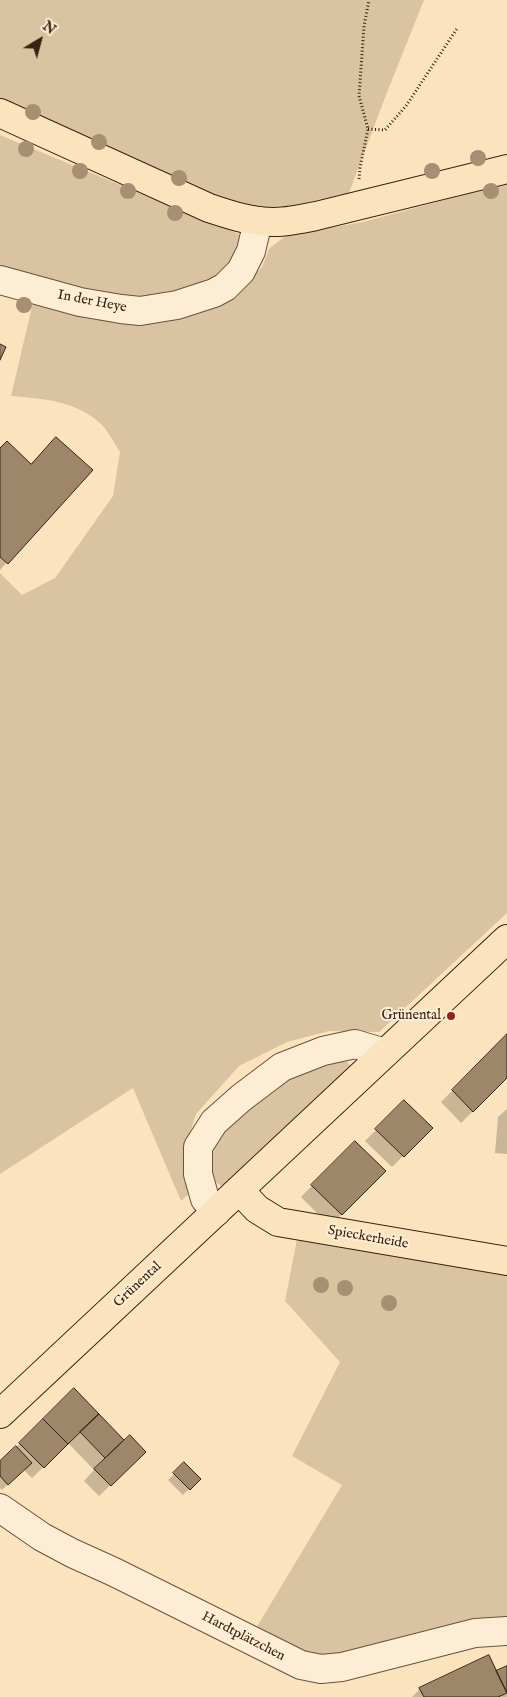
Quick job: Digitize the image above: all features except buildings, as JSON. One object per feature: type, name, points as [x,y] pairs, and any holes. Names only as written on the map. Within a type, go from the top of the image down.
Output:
[{"type":"main road","points":[[0,113],[209,208],[240,217],[273,222],[290,221],[359,207],[507,169]]},
{"type":"main road","name":"Grünental","points":[[0,1414],[507,938]]},
{"type":"main road","name":"Spieckerheide","points":[[240,1190],[257,1209],[278,1222],[507,1261]]},
{"type":"street","name":"In der Heye","points":[[0,280],[80,302],[121,310],[140,311],[178,305],[214,293],[225,287],[241,271],[251,251],[258,220]]},
{"type":"street","points":[[216,1212],[205,1199],[198,1174],[198,1147],[214,1122],[241,1098],[282,1067],[323,1050],[355,1044],[385,1053]]},
{"type":"street","name":"Hardtplätzchen","points":[[0,1508],[42,1538],[301,1665],[321,1668],[342,1667],[475,1633],[507,1631]]},
{"type":"path","points":[[359,207],[360,168],[368,129],[359,96],[364,26],[369,0]]},
{"type":"path","points":[[368,129],[385,130],[406,106],[458,27]]},
{"type":"shaded area","points":[[0,0],[424,0],[349,193],[290,206],[250,208],[136,165],[0,103]]},
{"type":"shaded area","points":[[0,135],[241,235],[244,249],[218,284],[164,300],[84,291],[0,269]]},
{"type":"shaded area","points":[[507,183],[507,913],[379,1032],[329,1031],[287,1042],[239,1066],[196,1114],[184,1152],[189,1194],[181,1201],[133,1088],[0,1174],[0,573],[22,595],[55,578],[113,496],[120,452],[103,426],[80,409],[58,402],[11,396],[35,294],[83,306],[244,285],[262,267],[269,249],[285,236],[363,222]]},
{"type":"shaded area","points":[[343,1058],[351,1066],[222,1186],[212,1180],[206,1146],[282,1078]]},
{"type":"shaded area","points":[[297,1239],[507,1275],[507,1622],[333,1658],[303,1654],[252,1635],[342,1485],[292,1456],[340,1362],[285,1301]]},
{"type":"place","name":"Grünental","points":[[451,1016]]}]
